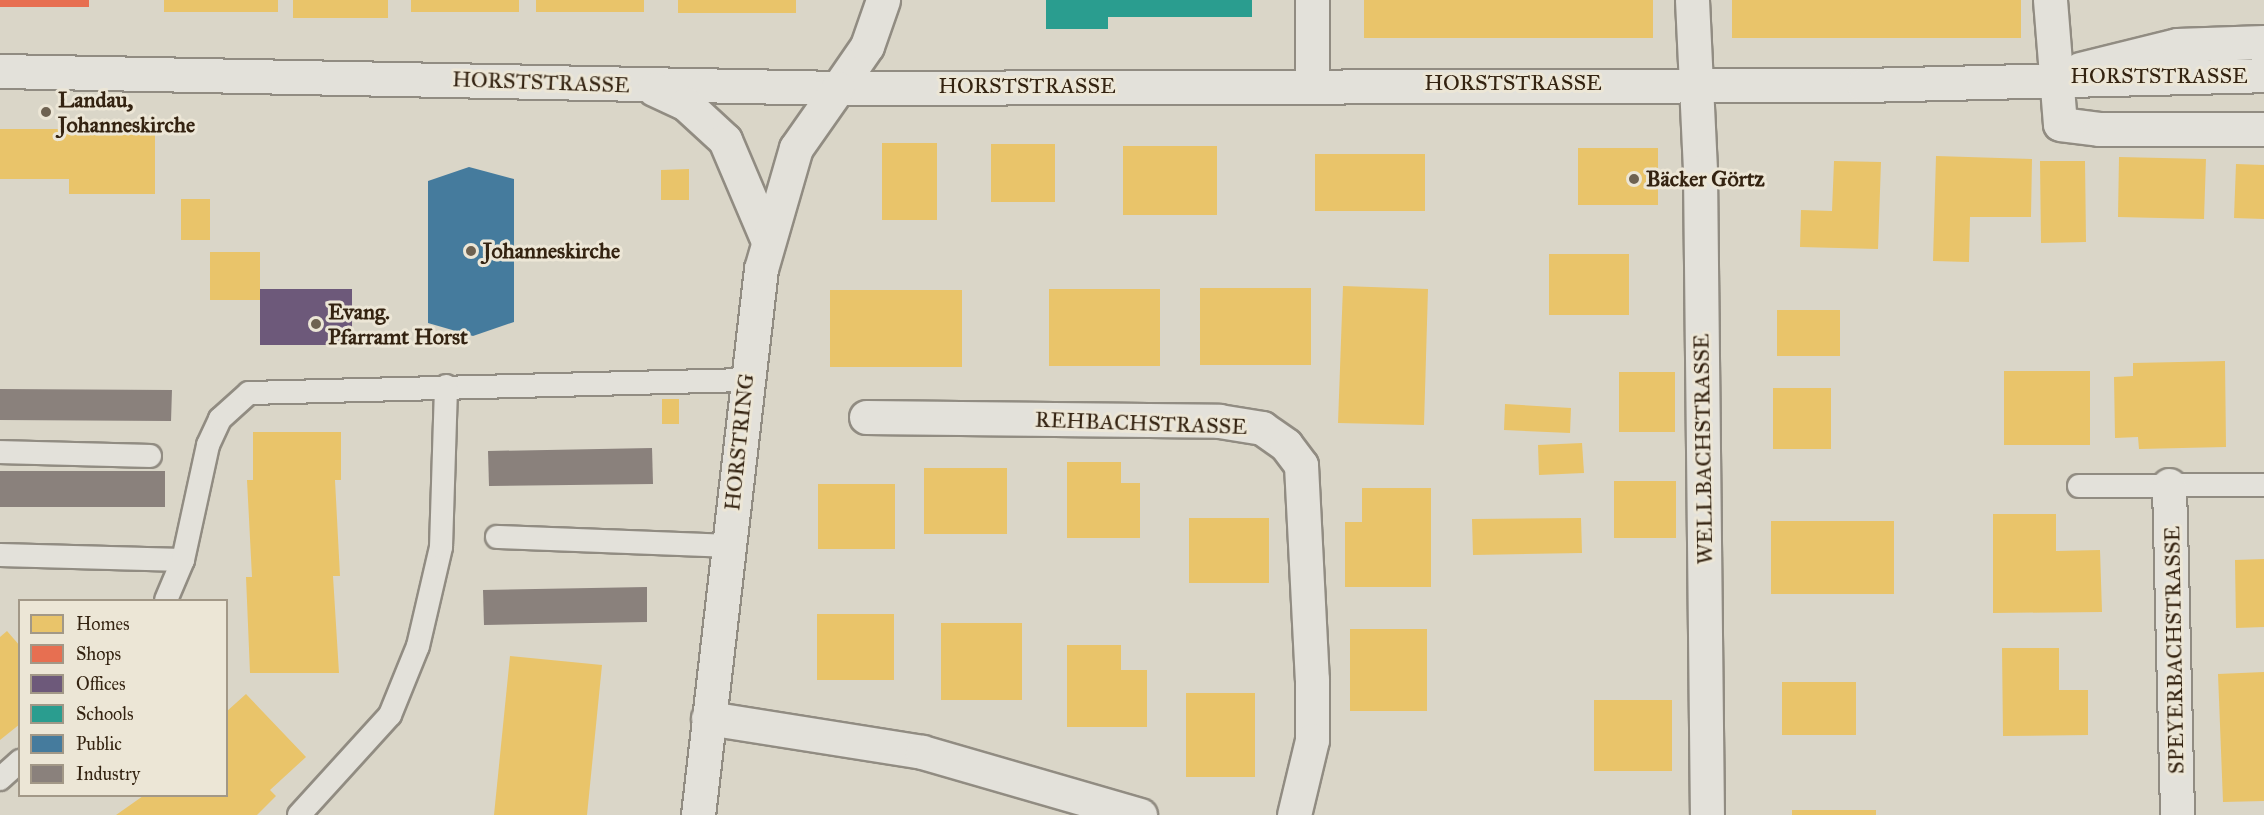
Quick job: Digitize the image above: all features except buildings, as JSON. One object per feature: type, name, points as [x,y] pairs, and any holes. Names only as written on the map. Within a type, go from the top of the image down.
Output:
[{"type":"street","name":"HORSTRING","points":[[698,815],[745,380],[767,239],[796,148],[867,46],[883,0]]},
{"type":"street","points":[[1312,0],[1312,83]]},
{"type":"street","name":"WELLBACHSTRASSE","points":[[1692,0],[1696,83],[1707,815]]},
{"type":"street","points":[[2049,0],[2053,76]]},
{"type":"street","name":"HORSTSTRASSE","points":[[2053,76],[2143,51],[2264,42]]},
{"type":"street","name":"HORSTSTRASSE","points":[[0,71],[373,75],[644,86],[838,87],[1312,83],[1863,85],[2053,76],[2143,81],[2264,75]]},
{"type":"street","name":"HORSTSTRASSE","points":[[2053,76],[2060,124],[2099,129],[2264,129]]},
{"type":"street","points":[[644,86],[686,104],[715,126],[737,162],[767,239]]},
{"type":"street","name":"REHBACHSTRASSE","points":[[866,417],[1219,421],[1262,428],[1286,445],[1301,465],[1312,679],[1312,740],[1294,815]]},
{"type":"street","name":"SPEYERBACHSTRASSE","points":[[2169,485],[2178,815]]},
{"type":"street","points":[[708,718],[922,752],[1140,815]]},
{"type":"lane","points":[[166,599],[183,560],[208,445],[233,402],[271,388],[745,380]]},
{"type":"lane","points":[[299,815],[390,715],[418,646],[441,547],[446,386]]},
{"type":"lane","points":[[0,452],[150,456]]},
{"type":"lane","points":[[2079,486],[2264,485]]},
{"type":"lane","points":[[496,537],[727,546]]},
{"type":"lane","points":[[0,555],[183,560]]},
{"type":"lane","points":[[0,779],[18,763]]},
{"type":"place","name":"Landau, Johanneskirche","points":[[46,112]]},
{"type":"place","name":"Bäcker Görtz","points":[[1634,179]]},
{"type":"place","name":"Johanneskirche","points":[[471,251]]},
{"type":"place","name":"Evang. Pfarramt Horst","points":[[316,324]]}]
